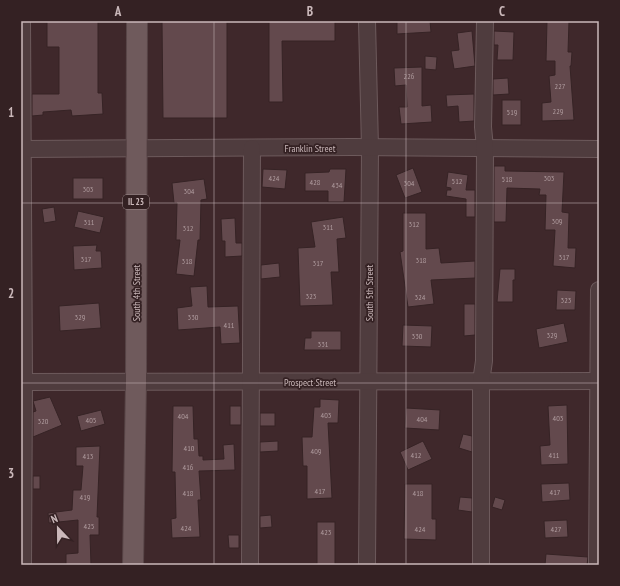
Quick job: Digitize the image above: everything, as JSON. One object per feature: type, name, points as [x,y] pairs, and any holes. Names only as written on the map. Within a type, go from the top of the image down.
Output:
[{"type":"main road","name":"South 4th Street","points":[[133,565],[136,382],[137,21]]},
{"type":"street","points":[[22,21],[22,565]]},
{"type":"street","name":"South 5th Street","points":[[367,21],[370,148],[368,565]]},
{"type":"street","points":[[481,565],[481,382],[484,361],[485,148],[483,127],[485,21]]},
{"type":"street","points":[[250,565],[252,148]]},
{"type":"street","name":"Franklin Street","points":[[22,149],[599,149]]},
{"type":"street","points":[[597,565],[599,290]]},
{"type":"street","name":"Prospect Street","points":[[22,382],[599,381]]},
{"type":"building","points":[[47,21],[98,21],[98,93],[102,93],[103,114],[72,116],[71,110],[43,112],[43,115],[32,116],[32,94],[59,94],[59,47],[47,47]]},
{"type":"building","points":[[162,21],[227,21],[227,118],[163,118]]},
{"type":"building","points":[[269,21],[335,21],[335,41],[282,41],[283,102],[269,102]]},
{"type":"building","points":[[397,21],[430,21],[431,32],[397,34]]},
{"type":"building","points":[[547,21],[569,21],[568,52],[572,52],[570,66],[574,120],[542,121],[542,103],[551,102],[549,76],[555,75],[555,61],[546,61]]},
{"type":"building","points":[[472,31],[475,66],[454,69],[451,51],[459,50],[457,33]]},
{"type":"building","points":[[494,31],[514,32],[513,60],[497,60],[498,45],[494,45]]},
{"type":"building","points":[[425,56],[437,57],[436,70],[425,69]]},
{"type":"building","points":[[422,67],[422,106],[431,105],[432,122],[401,124],[399,107],[407,107],[406,85],[395,86],[394,68]]},
{"type":"building","points":[[508,78],[509,94],[493,95],[493,79]]},
{"type":"building","points":[[474,94],[474,121],[459,122],[458,106],[447,107],[446,95]]},
{"type":"building","points":[[502,100],[521,100],[521,125],[502,125]]},
{"type":"building","points":[[494,166],[505,166],[505,171],[564,172],[562,212],[569,213],[568,248],[576,248],[575,268],[553,266],[555,230],[545,230],[546,195],[539,195],[540,189],[507,188],[506,222],[494,222]]},
{"type":"building","points":[[413,168],[422,192],[405,198],[396,175]]},
{"type":"building","points":[[263,169],[287,170],[285,189],[262,187]]},
{"type":"building","points":[[330,169],[346,169],[344,202],[328,202],[328,191],[305,191],[305,173],[329,172]]},
{"type":"building","points":[[448,172],[468,175],[466,190],[475,190],[475,217],[466,217],[466,199],[446,196],[447,190],[451,190],[451,188],[446,187]]},
{"type":"building","points":[[73,178],[103,178],[103,199],[73,199]]},
{"type":"building","points":[[204,179],[207,199],[201,200],[200,240],[198,240],[194,276],[176,274],[180,240],[176,240],[177,203],[174,203],[172,183]]},
{"type":"building","points":[[54,207],[56,221],[44,223],[42,209]]},
{"type":"building","points":[[78,211],[104,217],[100,233],[74,227]]},
{"type":"building","points":[[403,213],[426,213],[426,249],[439,248],[441,263],[475,261],[475,278],[431,280],[434,304],[408,307],[400,252],[403,251]]},
{"type":"building","points":[[343,217],[346,238],[337,239],[339,272],[331,272],[333,305],[300,306],[298,248],[315,247],[311,222]]},
{"type":"building","points":[[235,218],[236,243],[242,243],[242,256],[225,257],[225,241],[222,241],[221,219]]},
{"type":"building","points":[[97,245],[96,251],[101,251],[102,268],[74,270],[73,246]]},
{"type":"building","points":[[279,263],[280,277],[261,279],[261,265]]},
{"type":"building","points":[[500,269],[515,269],[515,280],[513,280],[513,302],[497,302]]},
{"type":"building","points":[[207,286],[208,307],[238,306],[240,343],[221,344],[220,327],[178,330],[177,308],[192,306],[190,287]]},
{"type":"building","points":[[557,290],[576,291],[575,310],[556,310]]},
{"type":"building","points":[[99,303],[101,328],[60,331],[59,306]]},
{"type":"building","points":[[464,304],[475,304],[475,335],[464,336]]},
{"type":"building","points":[[564,323],[568,342],[539,348],[536,329]]},
{"type":"building","points":[[403,325],[432,326],[431,347],[402,346]]},
{"type":"building","points":[[311,331],[341,331],[341,350],[304,350],[305,338],[311,338]]},
{"type":"building","points":[[50,397],[62,425],[33,437],[33,412],[36,411],[33,401]]},
{"type":"building","points":[[320,399],[339,400],[338,423],[328,423],[332,498],[307,499],[307,466],[303,466],[302,437],[312,437],[314,407],[320,407]]},
{"type":"building","points":[[567,405],[568,464],[541,465],[540,446],[550,445],[548,406]]},
{"type":"building","points":[[173,406],[193,406],[194,439],[198,439],[199,456],[203,456],[203,460],[224,459],[223,445],[234,444],[235,470],[199,471],[201,500],[198,500],[200,537],[172,538],[171,519],[176,518],[175,472],[172,472]]},
{"type":"building","points":[[230,406],[241,406],[241,425],[230,425]]},
{"type":"building","points":[[406,408],[440,410],[439,430],[405,428]]},
{"type":"building","points":[[101,410],[105,424],[81,431],[77,416]]},
{"type":"building","points":[[260,413],[275,413],[275,426],[260,426]]},
{"type":"building","points":[[463,434],[472,436],[472,452],[459,448]]},
{"type":"building","points":[[278,441],[278,451],[260,452],[260,442]]},
{"type":"building","points":[[423,441],[432,459],[408,470],[400,452]]},
{"type":"building","points":[[100,446],[97,517],[99,517],[99,535],[90,535],[91,565],[66,565],[66,554],[78,553],[78,520],[49,523],[48,513],[72,510],[73,490],[81,490],[83,466],[76,466],[76,447]]},
{"type":"building","points":[[33,476],[40,476],[40,489],[33,489]]},
{"type":"building","points":[[569,483],[570,500],[542,502],[541,484]]},
{"type":"building","points":[[405,484],[432,484],[432,519],[436,519],[436,540],[404,539]]},
{"type":"building","points":[[460,497],[472,498],[472,512],[458,510]]},
{"type":"building","points":[[495,497],[505,500],[502,510],[492,507]]},
{"type":"building","points":[[271,515],[272,527],[260,528],[260,516]]},
{"type":"building","points":[[567,520],[568,537],[545,538],[544,521]]},
{"type":"building","points":[[317,522],[335,522],[335,565],[317,565]]},
{"type":"building","points":[[228,535],[239,535],[239,548],[229,548]]},
{"type":"building","points":[[546,554],[588,557],[587,565],[545,565]]}]
